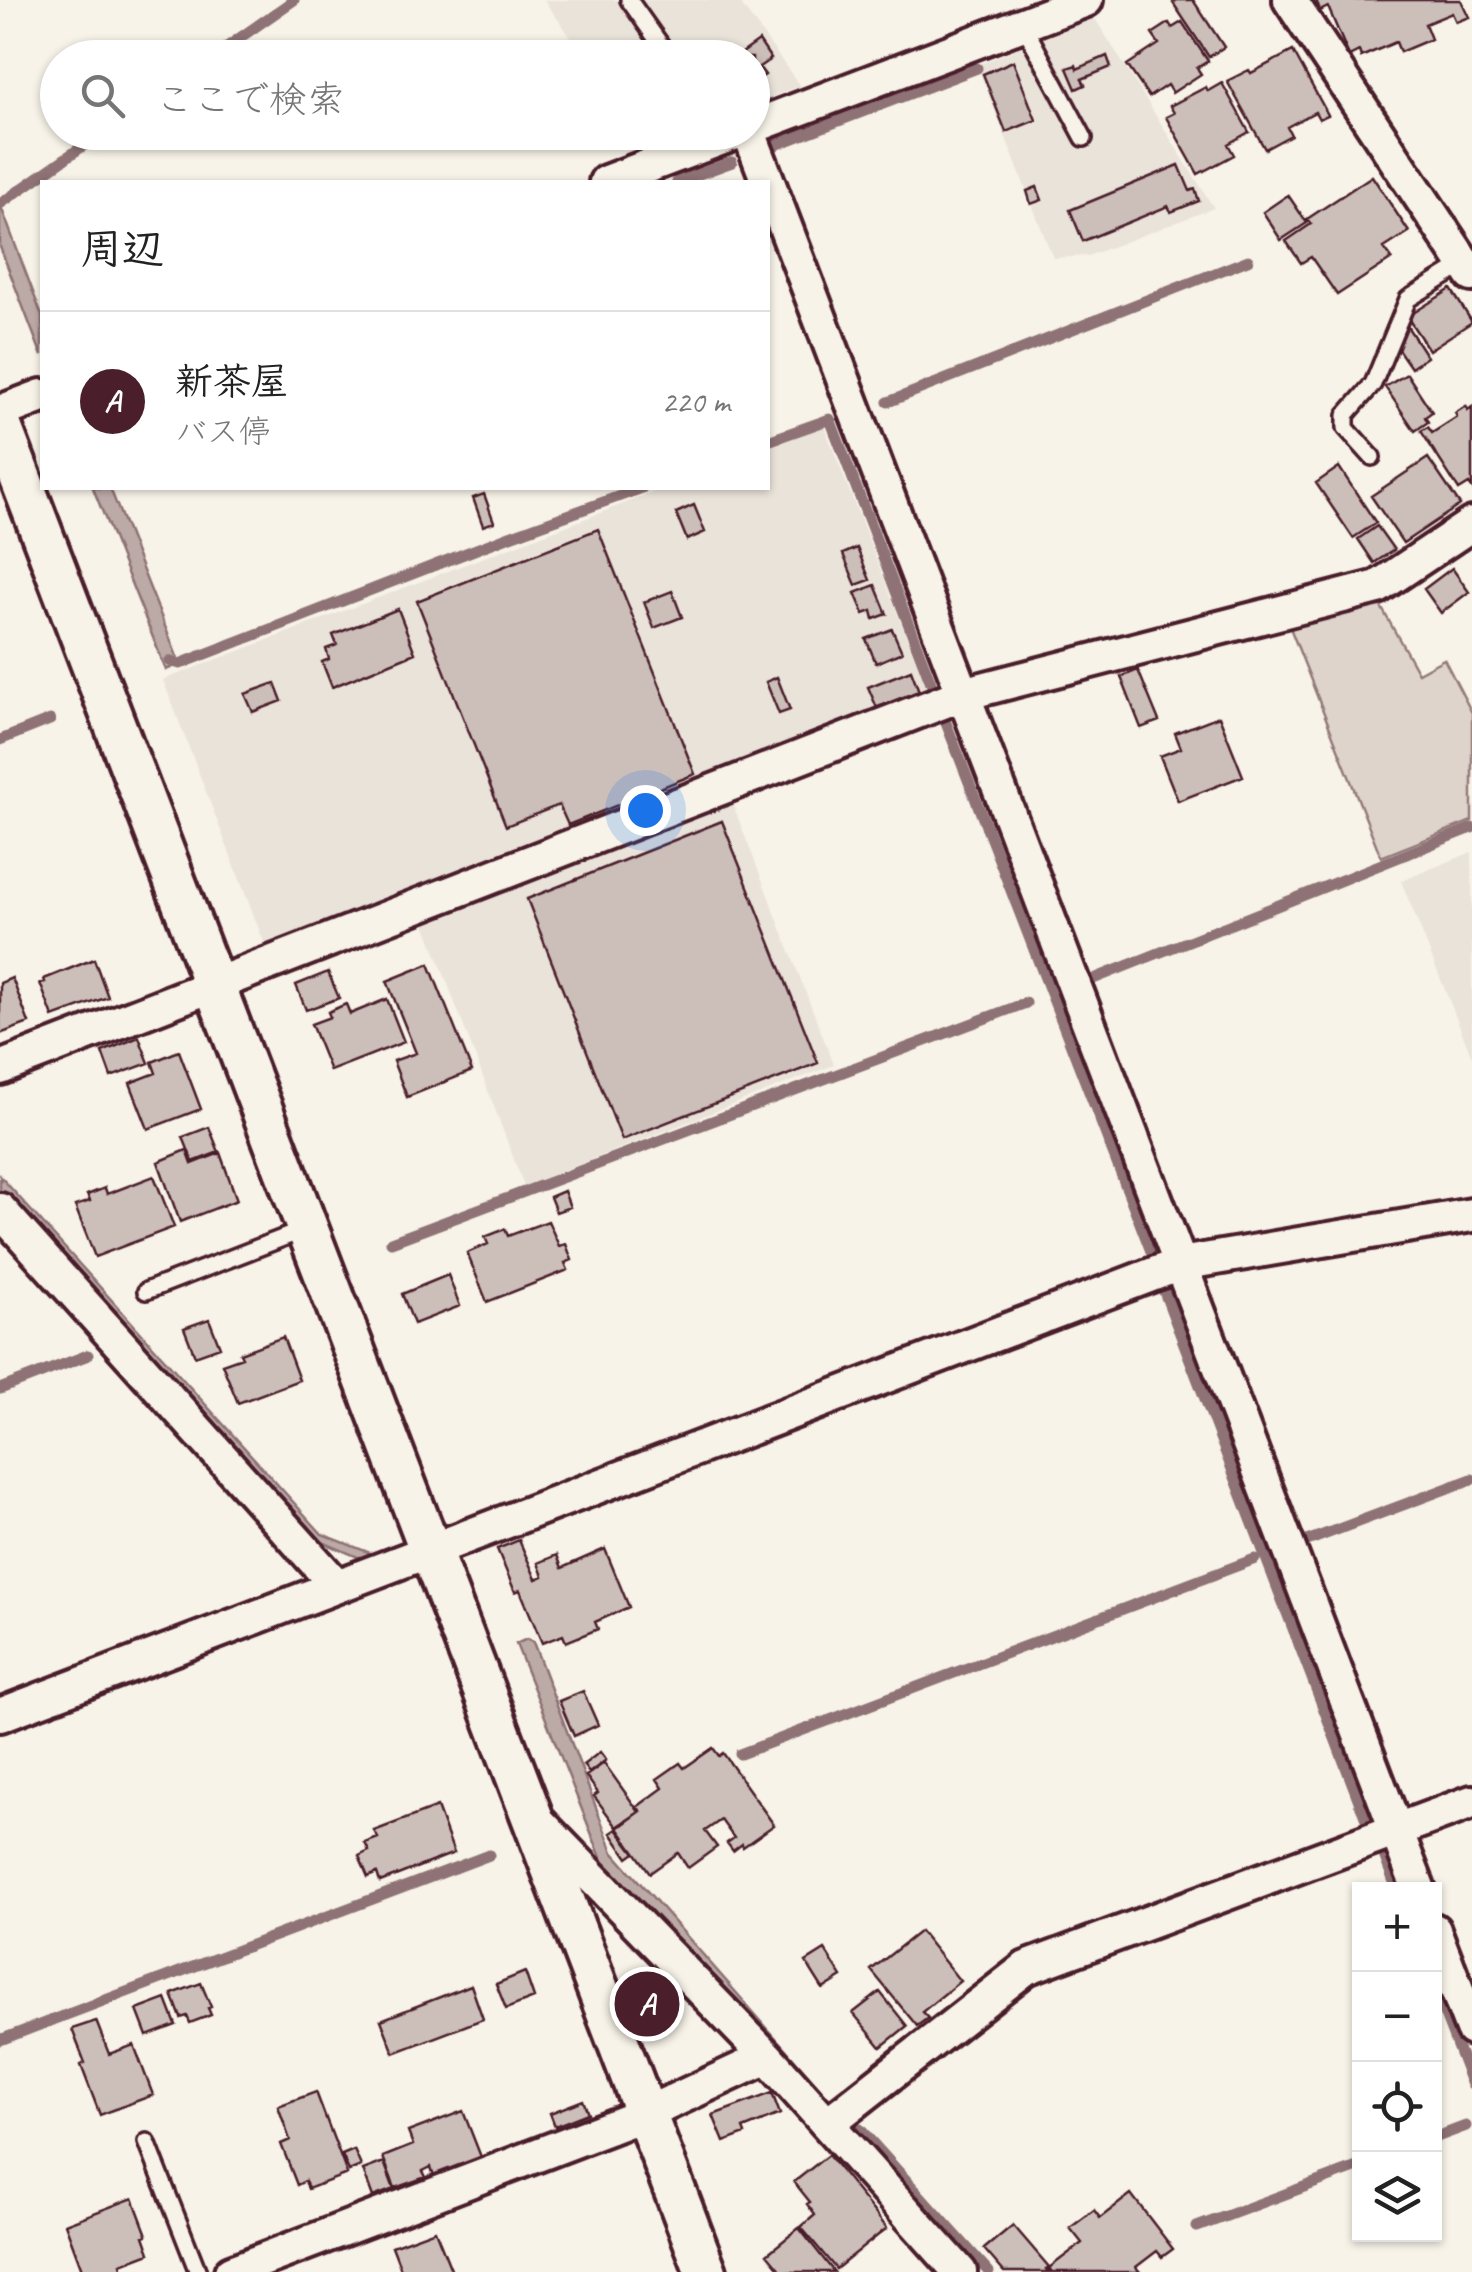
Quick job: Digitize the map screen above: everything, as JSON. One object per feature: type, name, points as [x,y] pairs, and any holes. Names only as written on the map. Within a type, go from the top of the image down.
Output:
[{"type":"street","points":[[770,120],[1086,0]]},
{"type":"street","points":[[1290,0],[1468,269]]},
{"type":"street","points":[[611,180],[690,150]]},
{"type":"street","points":[[745,150],[757,180]]},
{"type":"street","points":[[770,212],[963,694],[1416,1882]]},
{"type":"street","points":[[0,412],[40,397]]},
{"type":"street","points":[[0,424],[706,2272]]},
{"type":"street","points":[[0,1068],[963,694],[1378,587],[1472,524]]},
{"type":"street","points":[[0,1210],[337,1586]]},
{"type":"street","points":[[0,1714],[1180,1264],[1472,1215]]},
{"type":"street","points":[[826,2124],[1026,1968],[1472,1802]]},
{"type":"street","points":[[531,1814],[767,2056],[960,2272]]},
{"type":"street","points":[[1442,1951],[1472,2029]]},
{"type":"street","points":[[230,2272],[646,2114],[767,2056]]},
{"type":"lane","points":[[628,0],[657,40]]},
{"type":"lane","points":[[1023,24],[1084,138]]},
{"type":"lane","points":[[1372,457],[1346,428],[1346,415],[1373,384],[1408,299],[1468,269]]},
{"type":"lane","points":[[146,1291],[308,1228]]},
{"type":"lane","points":[[147,2142],[198,2272]]},
{"type":"shaded area","points":[[544,0],[738,0],[767,40],[573,40]]},
{"type":"shaded area","points":[[1094,17],[1214,208],[1088,256],[1053,258],[977,65]]},
{"type":"shaded area","points":[[770,44],[800,86],[770,97]]},
{"type":"shaded area","points":[[0,204],[40,311],[40,351],[0,247]]},
{"type":"shaded area","points":[[824,426],[928,691],[265,945],[163,680],[660,490],[770,490],[770,447]]},
{"type":"shaded area","points":[[94,490],[111,490],[180,664],[166,670]]},
{"type":"shaded area","points":[[1379,603],[1418,673],[1444,659],[1472,713],[1472,821],[1381,857],[1289,625]]},
{"type":"shaded area","points":[[731,800],[834,1065],[524,1186],[424,921]]},
{"type":"shaded area","points":[[1472,852],[1472,1057],[1401,881]]},
{"type":"shaded area","points":[[0,1176],[322,1534],[373,1554],[360,1558],[320,1541],[0,1191]]},
{"type":"shaded area","points":[[527,1639],[533,1642],[613,1852],[832,2102],[824,2106],[602,1860],[516,1644]]},
{"type":"building","points":[[1193,0],[1224,47],[1209,57],[1173,3]]},
{"type":"building","points":[[1316,0],[1461,0],[1469,17],[1456,22],[1452,13],[1425,24],[1431,39],[1400,52],[1396,42],[1361,57],[1359,51],[1349,56],[1328,7],[1320,11]]},
{"type":"building","points":[[1182,22],[1208,61],[1197,68],[1201,74],[1172,93],[1167,85],[1149,97],[1127,65],[1159,44],[1152,34],[1169,23],[1172,28]]},
{"type":"building","points":[[1293,51],[1328,115],[1319,119],[1315,112],[1287,127],[1291,135],[1265,149],[1227,81]]},
{"type":"building","points":[[1107,56],[1111,67],[1082,79],[1085,85],[1076,89],[1067,68],[1076,65],[1077,69]]},
{"type":"building","points":[[1013,61],[1036,120],[1006,132],[983,74]]},
{"type":"building","points":[[1222,83],[1249,132],[1228,144],[1234,155],[1198,174],[1166,117],[1174,113],[1170,106]]},
{"type":"building","points":[[1179,165],[1190,191],[1195,189],[1199,201],[1171,212],[1168,206],[1083,241],[1070,210]]},
{"type":"building","points":[[1372,176],[1409,232],[1384,248],[1392,259],[1337,295],[1311,257],[1301,263],[1286,241],[1311,224],[1307,219]]},
{"type":"building","points":[[1037,187],[1042,200],[1031,204],[1027,191]]},
{"type":"building","points":[[1288,195],[1307,223],[1281,240],[1263,212]]},
{"type":"building","points":[[1451,289],[1472,322],[1429,350],[1407,317]]},
{"type":"building","points":[[1407,326],[1427,357],[1411,368],[1398,349]]},
{"type":"building","points":[[1407,374],[1432,412],[1425,417],[1428,422],[1415,431],[1385,387]]},
{"type":"building","points":[[1466,406],[1468,410],[1472,407],[1472,488],[1469,484],[1459,490],[1421,431],[1428,427],[1432,433],[1457,417],[1455,413]]},
{"type":"building","points":[[1428,458],[1460,505],[1403,543],[1371,496]]},
{"type":"building","points":[[1339,467],[1376,523],[1353,538],[1316,483]]},
{"type":"building","points":[[484,494],[494,522],[483,526],[473,498]]},
{"type":"building","points":[[694,505],[705,532],[687,540],[676,513]]},
{"type":"building","points":[[1377,526],[1394,550],[1374,563],[1358,539]]},
{"type":"building","points":[[598,529],[695,774],[568,825],[559,805],[506,826],[417,601]]},
{"type":"building","points":[[857,548],[870,580],[856,585],[843,554]]},
{"type":"building","points":[[1452,568],[1469,592],[1441,613],[1424,589]]},
{"type":"building","points":[[875,585],[887,614],[874,619],[872,611],[864,614],[855,593]]},
{"type":"building","points":[[672,591],[682,617],[654,628],[644,602]]},
{"type":"building","points":[[398,609],[415,653],[332,687],[322,662],[329,659],[326,649],[337,645],[333,635]]},
{"type":"building","points":[[892,629],[902,652],[876,663],[866,639]]},
{"type":"building","points":[[911,670],[919,691],[877,708],[868,687]]},
{"type":"building","points":[[1138,670],[1159,721],[1141,728],[1121,677]]},
{"type":"building","points":[[777,677],[790,710],[779,714],[766,682]]},
{"type":"building","points":[[275,683],[282,701],[253,712],[245,694]]},
{"type":"building","points":[[1219,716],[1243,776],[1178,801],[1160,756],[1181,748],[1175,733]]},
{"type":"building","points":[[722,821],[818,1063],[622,1140],[527,899]]},
{"type":"building","points":[[94,959],[108,997],[53,1017],[40,983]]},
{"type":"building","points":[[429,964],[472,1071],[407,1097],[393,1061],[416,1053],[387,981]]},
{"type":"building","points":[[328,972],[339,998],[306,1010],[296,985]]},
{"type":"building","points":[[12,978],[29,1023],[0,1034],[0,983]]},
{"type":"building","points":[[387,999],[404,1042],[330,1071],[311,1024],[330,1017],[328,1012],[346,1004],[350,1014]]},
{"type":"building","points":[[139,1037],[149,1063],[111,1077],[102,1052]]},
{"type":"building","points":[[179,1051],[201,1109],[148,1129],[130,1083],[156,1073],[152,1062]]},
{"type":"building","points":[[209,1127],[219,1152],[193,1162],[183,1137]]},
{"type":"building","points":[[187,1150],[192,1164],[220,1153],[237,1200],[180,1222],[158,1162]]},
{"type":"building","points":[[154,1176],[174,1227],[95,1257],[75,1206],[90,1201],[87,1195],[105,1188],[107,1194]]},
{"type":"building","points":[[564,1191],[570,1207],[556,1212],[550,1197]]},
{"type":"building","points":[[548,1221],[559,1246],[566,1244],[572,1260],[565,1263],[568,1270],[487,1302],[467,1253],[488,1244],[485,1237],[505,1229],[508,1236]]},
{"type":"building","points":[[448,1275],[460,1306],[414,1324],[402,1294]]},
{"type":"building","points":[[209,1319],[220,1347],[195,1356],[184,1328]]},
{"type":"building","points":[[283,1337],[299,1380],[238,1403],[222,1364]]},
{"type":"building","points":[[519,1540],[536,1579],[543,1576],[538,1563],[557,1555],[562,1568],[605,1549],[629,1607],[595,1622],[598,1629],[566,1642],[563,1635],[542,1643],[520,1590],[515,1592],[497,1549]]},
{"type":"building","points":[[583,1691],[598,1725],[574,1736],[559,1701]]},
{"type":"building","points":[[713,1748],[719,1756],[723,1753],[774,1825],[733,1851],[727,1843],[734,1838],[721,1820],[705,1831],[717,1847],[688,1868],[678,1853],[650,1873],[618,1828],[641,1811],[637,1807],[663,1788],[657,1779],[680,1763],[684,1768]]},
{"type":"building","points":[[600,1752],[606,1760],[589,1773],[583,1765]]},
{"type":"building","points":[[604,1763],[639,1812],[617,1827],[594,1796],[598,1793],[586,1776]]},
{"type":"building","points":[[437,1807],[454,1853],[380,1882],[377,1873],[368,1877],[359,1856],[369,1851],[365,1843],[378,1838],[374,1831]]},
{"type":"building","points":[[617,1829],[635,1853],[628,1858],[611,1833]]},
{"type":"building","points":[[920,1931],[960,1981],[922,2012],[928,2018],[917,2026],[871,1970]]},
{"type":"building","points":[[825,1950],[842,1977],[823,1989],[806,1962]]},
{"type":"building","points":[[525,1972],[534,1998],[506,2009],[496,1984]]},
{"type":"building","points":[[201,1983],[211,2015],[190,2023],[187,2016],[181,2018],[172,1994]]},
{"type":"building","points":[[471,1985],[483,2019],[394,2053],[381,2020]]},
{"type":"building","points":[[880,1992],[907,2026],[881,2047],[853,2013]]},
{"type":"building","points":[[166,1999],[176,2025],[147,2036],[137,2010]]},
{"type":"building","points":[[96,2021],[109,2054],[134,2045],[153,2095],[100,2115],[72,2029]]},
{"type":"building","points":[[316,2092],[347,2174],[308,2189],[305,2181],[297,2185],[281,2144],[290,2140],[278,2106]]},
{"type":"building","points":[[772,2093],[780,2114],[743,2129],[745,2134],[724,2142],[713,2115]]},
{"type":"building","points":[[583,2100],[588,2113],[555,2126],[550,2113]]},
{"type":"building","points":[[463,2111],[481,2157],[434,2176],[431,2167],[423,2171],[426,2177],[395,2188],[383,2157],[413,2145],[408,2132]]},
{"type":"building","points":[[354,2150],[361,2166],[349,2171],[342,2155]]},
{"type":"building","points":[[828,2155],[887,2228],[836,2269],[801,2227],[815,2215],[794,2182]]},
{"type":"building","points":[[384,2162],[394,2189],[373,2197],[363,2170]]},
{"type":"building","points":[[1131,2194],[1173,2249],[1162,2257],[1157,2251],[1136,2267],[1140,2272],[1052,2272],[1049,2268],[1082,2243],[1070,2228],[1094,2210],[1100,2218]]},
{"type":"building","points":[[133,2198],[150,2253],[121,2264],[123,2272],[83,2272],[65,2224]]},
{"type":"building","points":[[1013,2225],[1049,2267],[1049,2272],[1004,2272],[984,2249]]},
{"type":"building","points":[[799,2228],[834,2272],[782,2272],[767,2254]]},
{"type":"building","points":[[435,2230],[452,2272],[402,2272],[392,2246]]},
{"type":"waterway","points":[[237,40],[294,0]]},
{"type":"waterway","points":[[773,146],[977,68]]},
{"type":"waterway","points":[[0,204],[77,150]]},
{"type":"waterway","points":[[682,180],[732,162]]},
{"type":"waterway","points":[[888,402],[1248,260]]},
{"type":"waterway","points":[[770,440],[830,419],[931,683]]},
{"type":"waterway","points":[[170,661],[180,664],[636,490]]},
{"type":"waterway","points":[[0,740],[50,720]]},
{"type":"waterway","points":[[946,723],[1154,1259]]},
{"type":"waterway","points":[[1091,980],[1472,828]]},
{"type":"waterway","points":[[391,1242],[1026,1003]]},
{"type":"waterway","points":[[1163,1289],[1367,1822]]},
{"type":"waterway","points":[[0,1389],[88,1355]]},
{"type":"waterway","points":[[1307,1541],[1472,1479]]},
{"type":"waterway","points":[[740,1754],[1255,1559]]},
{"type":"waterway","points":[[0,2040],[489,1855]]},
{"type":"waterway","points":[[1384,1855],[1394,1882]]},
{"type":"waterway","points":[[1442,2008],[1472,2085]]},
{"type":"waterway","points":[[1442,2135],[1466,2126]]},
{"type":"waterway","points":[[860,2129],[989,2272]]},
{"type":"waterway","points":[[1197,2227],[1352,2169]]},
{"type":"place","name":"新茶屋","points":[[647,2004]]}]
